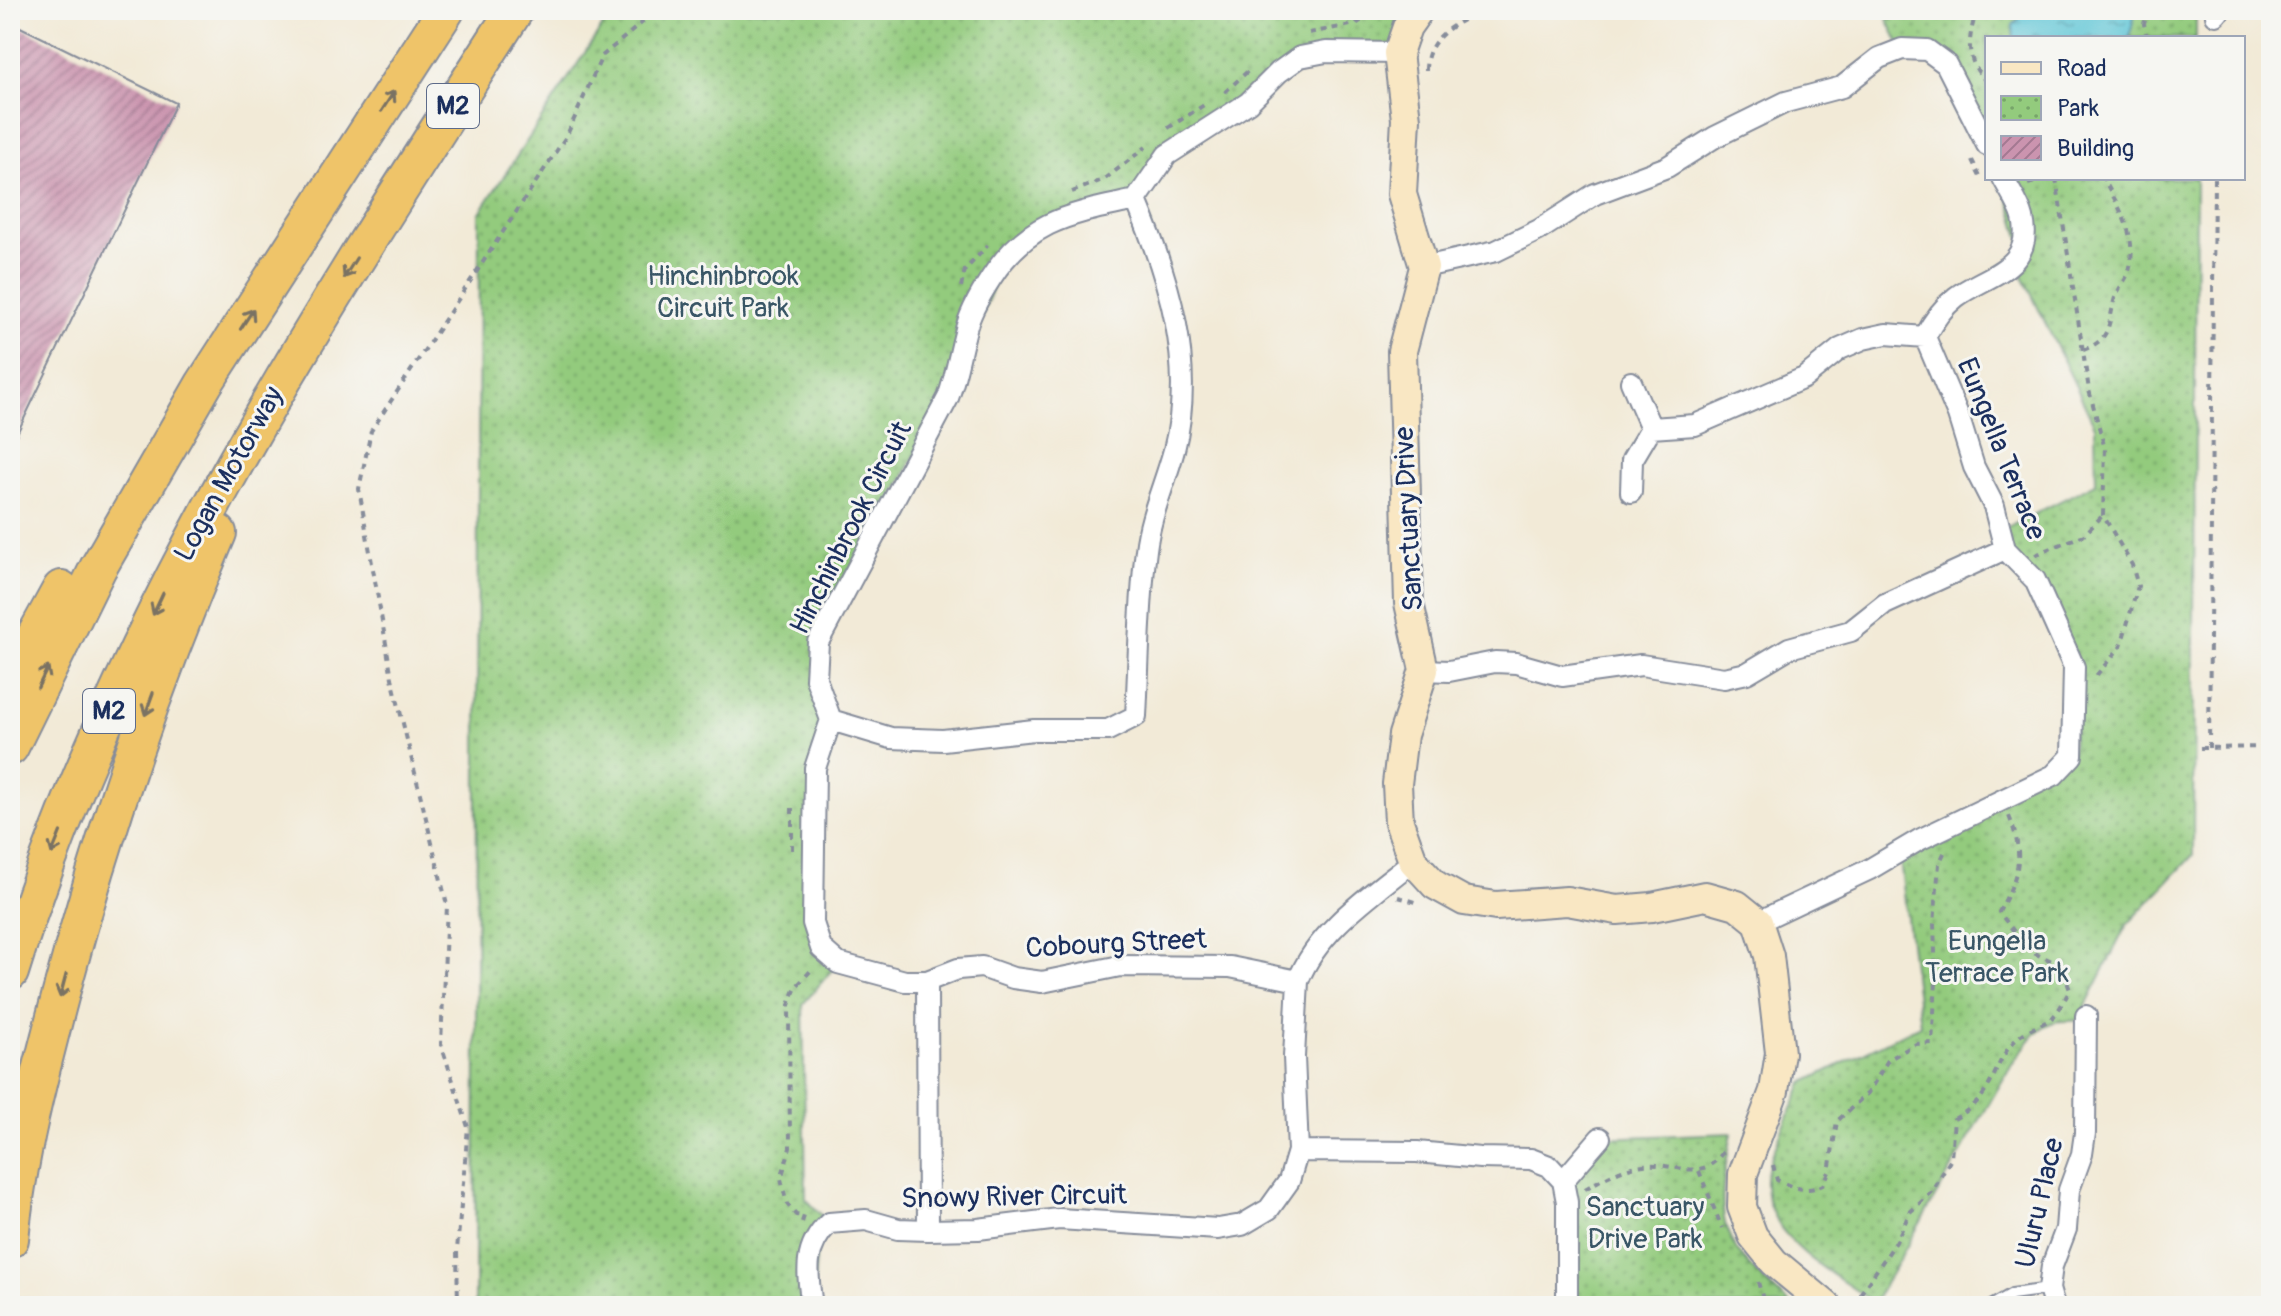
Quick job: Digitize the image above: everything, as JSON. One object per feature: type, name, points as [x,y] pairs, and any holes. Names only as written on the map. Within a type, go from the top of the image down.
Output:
[{"type":"highway","name":"M2","points":[[10,747],[98,568],[204,384],[446,10]]},
{"type":"highway","name":"Logan Motorway","points":[[10,972],[49,859],[125,672],[233,461],[324,307],[515,10]]},
{"type":"highway","points":[[10,682],[80,554],[168,409],[204,384]]},
{"type":"highway","points":[[10,1239],[23,1148],[83,910],[141,723],[232,502],[233,461]]},
{"type":"street","points":[[1419,10],[1407,27],[1398,53],[1406,119],[1402,194],[1424,267],[1496,251],[1539,230],[1595,194],[1667,167],[1715,137],[1786,102],[1842,87],[1879,58],[1902,49],[1927,50],[1946,64],[1978,150]]},
{"type":"street","points":[[831,720],[891,738],[943,740],[1034,730],[1108,730],[1136,716],[1146,551],[1179,427],[1180,361],[1177,319],[1164,267],[1136,200],[1167,155],[1248,103],[1279,72],[1300,57],[1326,52],[1398,53]]},
{"type":"street","name":"Eungella Terrace","points":[[1758,922],[2054,775],[2072,756],[2074,667],[2035,580],[2005,549],[1994,506],[1974,467],[1958,415],[1925,337],[1934,318],[1957,296],[1996,276],[2015,260],[2022,244],[2023,218],[2006,184]]},
{"type":"street","name":"Hinchinbrook Circuit","points":[[831,720],[816,679],[818,642],[948,398],[959,370],[965,331],[981,294],[1008,251],[1035,230],[1069,214],[1136,200]]},
{"type":"street","name":"Sanctuary Drive","points":[[1424,267],[1402,351],[1409,603],[1424,670]]},
{"type":"street","points":[[1651,428],[1695,425],[1804,378],[1840,349],[1863,339],[1886,334],[1925,337]]},
{"type":"street","points":[[1631,382],[1651,428]]},
{"type":"street","points":[[1631,492],[1632,460],[1651,428]]},
{"type":"street","points":[[1839,1301],[1774,1262],[1753,1236],[1742,1207],[1740,1144],[1774,1091],[1780,1053],[1769,956],[1758,922],[1737,905],[1705,896],[1652,907],[1617,910],[1567,901],[1496,906],[1464,901],[1435,885],[1413,861],[1399,822],[1397,784],[1403,735],[1424,670],[1449,671],[1495,662],[1516,663],[1562,676],[1641,665],[1724,678],[1747,673],[1789,648],[1851,631],[1885,604],[2005,549]]},
{"type":"street","name":"Cobourg Street","points":[[831,720],[815,768],[813,923],[821,948],[838,963],[905,981],[927,981],[958,969],[982,967],[1013,978],[1042,982],[1120,966],[1230,967],[1298,981]]},
{"type":"street","points":[[1298,981],[1316,948],[1413,861]]},
{"type":"street","points":[[927,981],[928,1230]]},
{"type":"street","name":"Snowy River Circuit","points":[[812,1306],[806,1268],[811,1247],[829,1223],[866,1220],[898,1229],[928,1230],[978,1229],[1059,1219],[1218,1229],[1242,1225],[1269,1209],[1289,1181],[1298,1151],[1294,1057],[1298,981]]},
{"type":"street","name":"Uluru Place","points":[[2052,1298],[2052,1266],[2066,1229],[2069,1190],[2082,1154],[2086,1016]]},
{"type":"street","points":[[1563,1181],[1600,1138]]},
{"type":"street","points":[[1298,1151],[1417,1152],[1531,1159],[1549,1166],[1563,1181],[1567,1202],[1567,1306]]},
{"type":"lane","points":[[1991,1306],[2012,1294],[2052,1298]]},
{"type":"path","points":[[458,1306],[457,1250],[468,1127],[441,1044],[447,905],[392,678],[359,489],[371,431],[567,135],[602,56],[644,21],[649,10]]},
{"type":"path","points":[[1302,36],[1356,24],[1373,17],[1378,10]]},
{"type":"path","points":[[1427,78],[1431,45],[1445,30],[1475,12],[1487,10]]},
{"type":"path","points":[[1977,10],[1968,50],[1974,69],[1985,80]]},
{"type":"path","points":[[2147,36],[2144,24],[2148,10]]},
{"type":"path","points":[[2264,10],[2271,15]]},
{"type":"path","points":[[1161,134],[1225,91],[1254,66]]},
{"type":"path","points":[[1070,193],[1105,179],[1149,145]]},
{"type":"path","points":[[1978,150],[1985,177]]},
{"type":"path","points":[[1986,180],[1990,196],[2006,184]]},
{"type":"path","points":[[2056,180],[2089,390],[2105,449],[2103,515],[2132,565],[2138,586],[2121,646],[2095,675],[2094,690]]},
{"type":"path","points":[[2083,350],[2099,344],[2109,333],[2115,297],[2130,269],[2125,219],[2104,180]]},
{"type":"path","points":[[2209,748],[2214,180]]},
{"type":"path","points":[[960,290],[965,270],[994,240]]},
{"type":"path","points":[[2021,566],[2042,550],[2084,535],[2103,515]]},
{"type":"path","points":[[2200,748],[2271,747]]},
{"type":"path","points":[[792,862],[794,788]]},
{"type":"path","points":[[1995,819],[2019,807]]},
{"type":"path","points":[[1839,1301],[1863,1304],[1861,1293],[1896,1242],[1910,1212],[1931,1193],[1951,1159],[1954,1119],[1972,1109],[1989,1091],[2005,1055],[2019,1037],[2054,1016],[2070,990],[2069,978],[2061,965],[2029,951],[1999,912],[2015,881],[2020,861],[2019,841],[2008,813]]},
{"type":"path","points":[[1567,1202],[1615,1171],[1646,1164],[1699,1171],[1740,1144],[1774,1153],[1773,1167],[1777,1180],[1810,1191],[1823,1185],[1829,1172],[1837,1121],[1868,1093],[1888,1060],[1916,1044],[1932,1043],[1936,982],[1934,924],[1939,864],[1947,848]]},
{"type":"path","points":[[1385,884],[1396,897],[1409,898],[1421,905]]},
{"type":"path","points":[[800,1227],[804,1216],[796,1215],[787,1204],[781,1179],[790,1148],[789,1005],[796,987],[814,968],[810,957]]},
{"type":"green space","name":"Hinchinbrook Circuit Park","points":[[613,10],[1419,10],[1398,53],[1326,52],[1183,142],[1136,200],[1069,214],[1008,251],[959,370],[818,642],[831,720],[822,742],[813,923],[838,963],[803,1004],[806,1199],[829,1223],[818,1234],[812,1306],[475,1306],[479,214]]},
{"type":"green space","points":[[1905,10],[2027,10],[2013,25],[2014,36],[1985,36],[1985,141],[1946,64],[1902,49],[1887,19]]},
{"type":"green space","points":[[2136,10],[2196,10],[2196,36],[2130,36]]},
{"type":"green space","name":"Eungella Terrace Park","points":[[2004,180],[2196,180],[2193,855],[2126,926],[2086,1005],[2086,1016],[2047,1025],[2030,1039],[2012,1064],[1874,1303],[1821,1266],[1788,1237],[1768,1201],[1767,1171],[1803,1083],[1920,1025],[1899,852],[2072,756],[2074,666],[2001,531],[2096,483],[2095,426],[2015,260],[2022,244]]},
{"type":"green space","name":"Sanctuary Drive Park","points":[[1732,1133],[1723,1191],[1723,1213],[1728,1232],[1749,1266],[1792,1306],[1567,1306],[1563,1181],[1600,1138]]},
{"type":"water","points":[[2027,10],[2136,10],[2130,36],[2014,36],[2013,25]]},
{"type":"building","points":[[10,22],[176,103],[10,448]]}]
